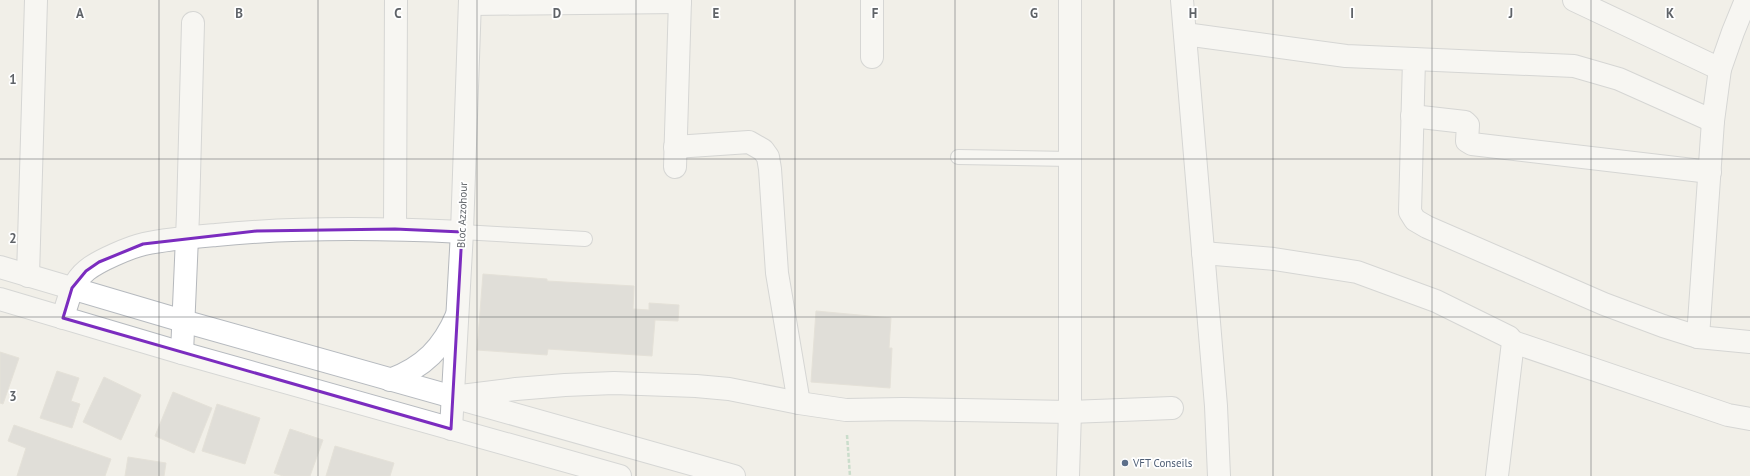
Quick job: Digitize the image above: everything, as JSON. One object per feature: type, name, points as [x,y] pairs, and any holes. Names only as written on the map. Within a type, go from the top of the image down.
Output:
[{"type":"street","points":[[28,276],[36,0]]},
{"type":"street","points":[[395,229],[396,0]]},
{"type":"street","points":[[872,0],[872,57]]},
{"type":"street","points":[[1068,476],[1070,412],[1070,0]]},
{"type":"street","points":[[1182,0],[1216,406],[1219,476]]},
{"type":"street","points":[[1574,0],[1720,69]]},
{"type":"street","points":[[1698,337],[1713,121],[1720,69],[1746,0]]},
{"type":"street","points":[[470,2],[680,1],[675,157],[749,142],[764,150],[768,157],[777,273],[800,403]]},
{"type":"street","name":"Bloc Azzohour","points":[[451,429],[462,232],[470,2]]},
{"type":"street","points":[[182,353],[193,23]]},
{"type":"street","points":[[1185,34],[1346,56],[1574,66],[1619,79],[1713,121]]},
{"type":"street","points":[[1414,59],[1410,212],[1415,220],[1427,227],[1604,304],[1698,337],[1750,342]]},
{"type":"street","points":[[1412,116],[1463,121],[1468,125],[1467,141],[1472,144],[1710,172]]},
{"type":"street","points":[[63,318],[72,288],[86,271],[99,262],[143,244],[187,237],[257,231],[395,229],[462,232]]},
{"type":"street","points":[[1203,253],[1274,259],[1357,272],[1436,301],[1499,330],[1514,342],[1728,415],[1750,419]]},
{"type":"street","points":[[0,267],[183,321],[724,475]]},
{"type":"street","points":[[0,298],[182,353],[620,476]]},
{"type":"street","points":[[390,380],[417,367],[430,357],[451,330],[457,315]]},
{"type":"street","points":[[1497,476],[1514,342]]},
{"type":"street","points":[[453,397],[565,384],[614,383],[696,386],[729,389],[800,403],[846,410],[903,409],[1070,412],[1172,408]]},
{"type":"lane","points":[[958,157],[1070,159]]},
{"type":"lane","points":[[462,232],[586,239]]},
{"type":"path","points":[[846,410],[850,476]]},
{"type":"highlighted area","points":[[395,229],[462,232],[451,429],[63,318],[72,288],[86,271],[99,262],[143,244],[257,231]]},
{"type":"building","points":[[483,274],[547,279],[547,281],[634,286],[633,309],[649,310],[649,303],[679,305],[678,321],[655,320],[652,356],[548,349],[547,355],[477,350]]},
{"type":"building","points":[[816,311],[891,318],[889,348],[892,348],[890,388],[811,382]]},
{"type":"building","points":[[0,352],[19,358],[3,404],[0,403]]},
{"type":"building","points":[[57,371],[79,378],[71,401],[80,404],[72,428],[40,418]]},
{"type":"building","points":[[104,377],[141,395],[121,440],[83,422]]},
{"type":"building","points":[[173,392],[212,408],[194,453],[155,436]]},
{"type":"building","points":[[217,404],[260,418],[245,464],[202,451]]},
{"type":"building","points":[[14,425],[111,459],[105,476],[17,476],[26,448],[8,441]]},
{"type":"building","points":[[290,429],[323,440],[310,476],[283,476],[274,473]]},
{"type":"building","points":[[335,446],[394,463],[390,476],[326,476]]},
{"type":"building","points":[[128,457],[166,463],[164,476],[125,476]]},
{"type":"place","name":"VFT Conseils","points":[[1125,463]]}]
